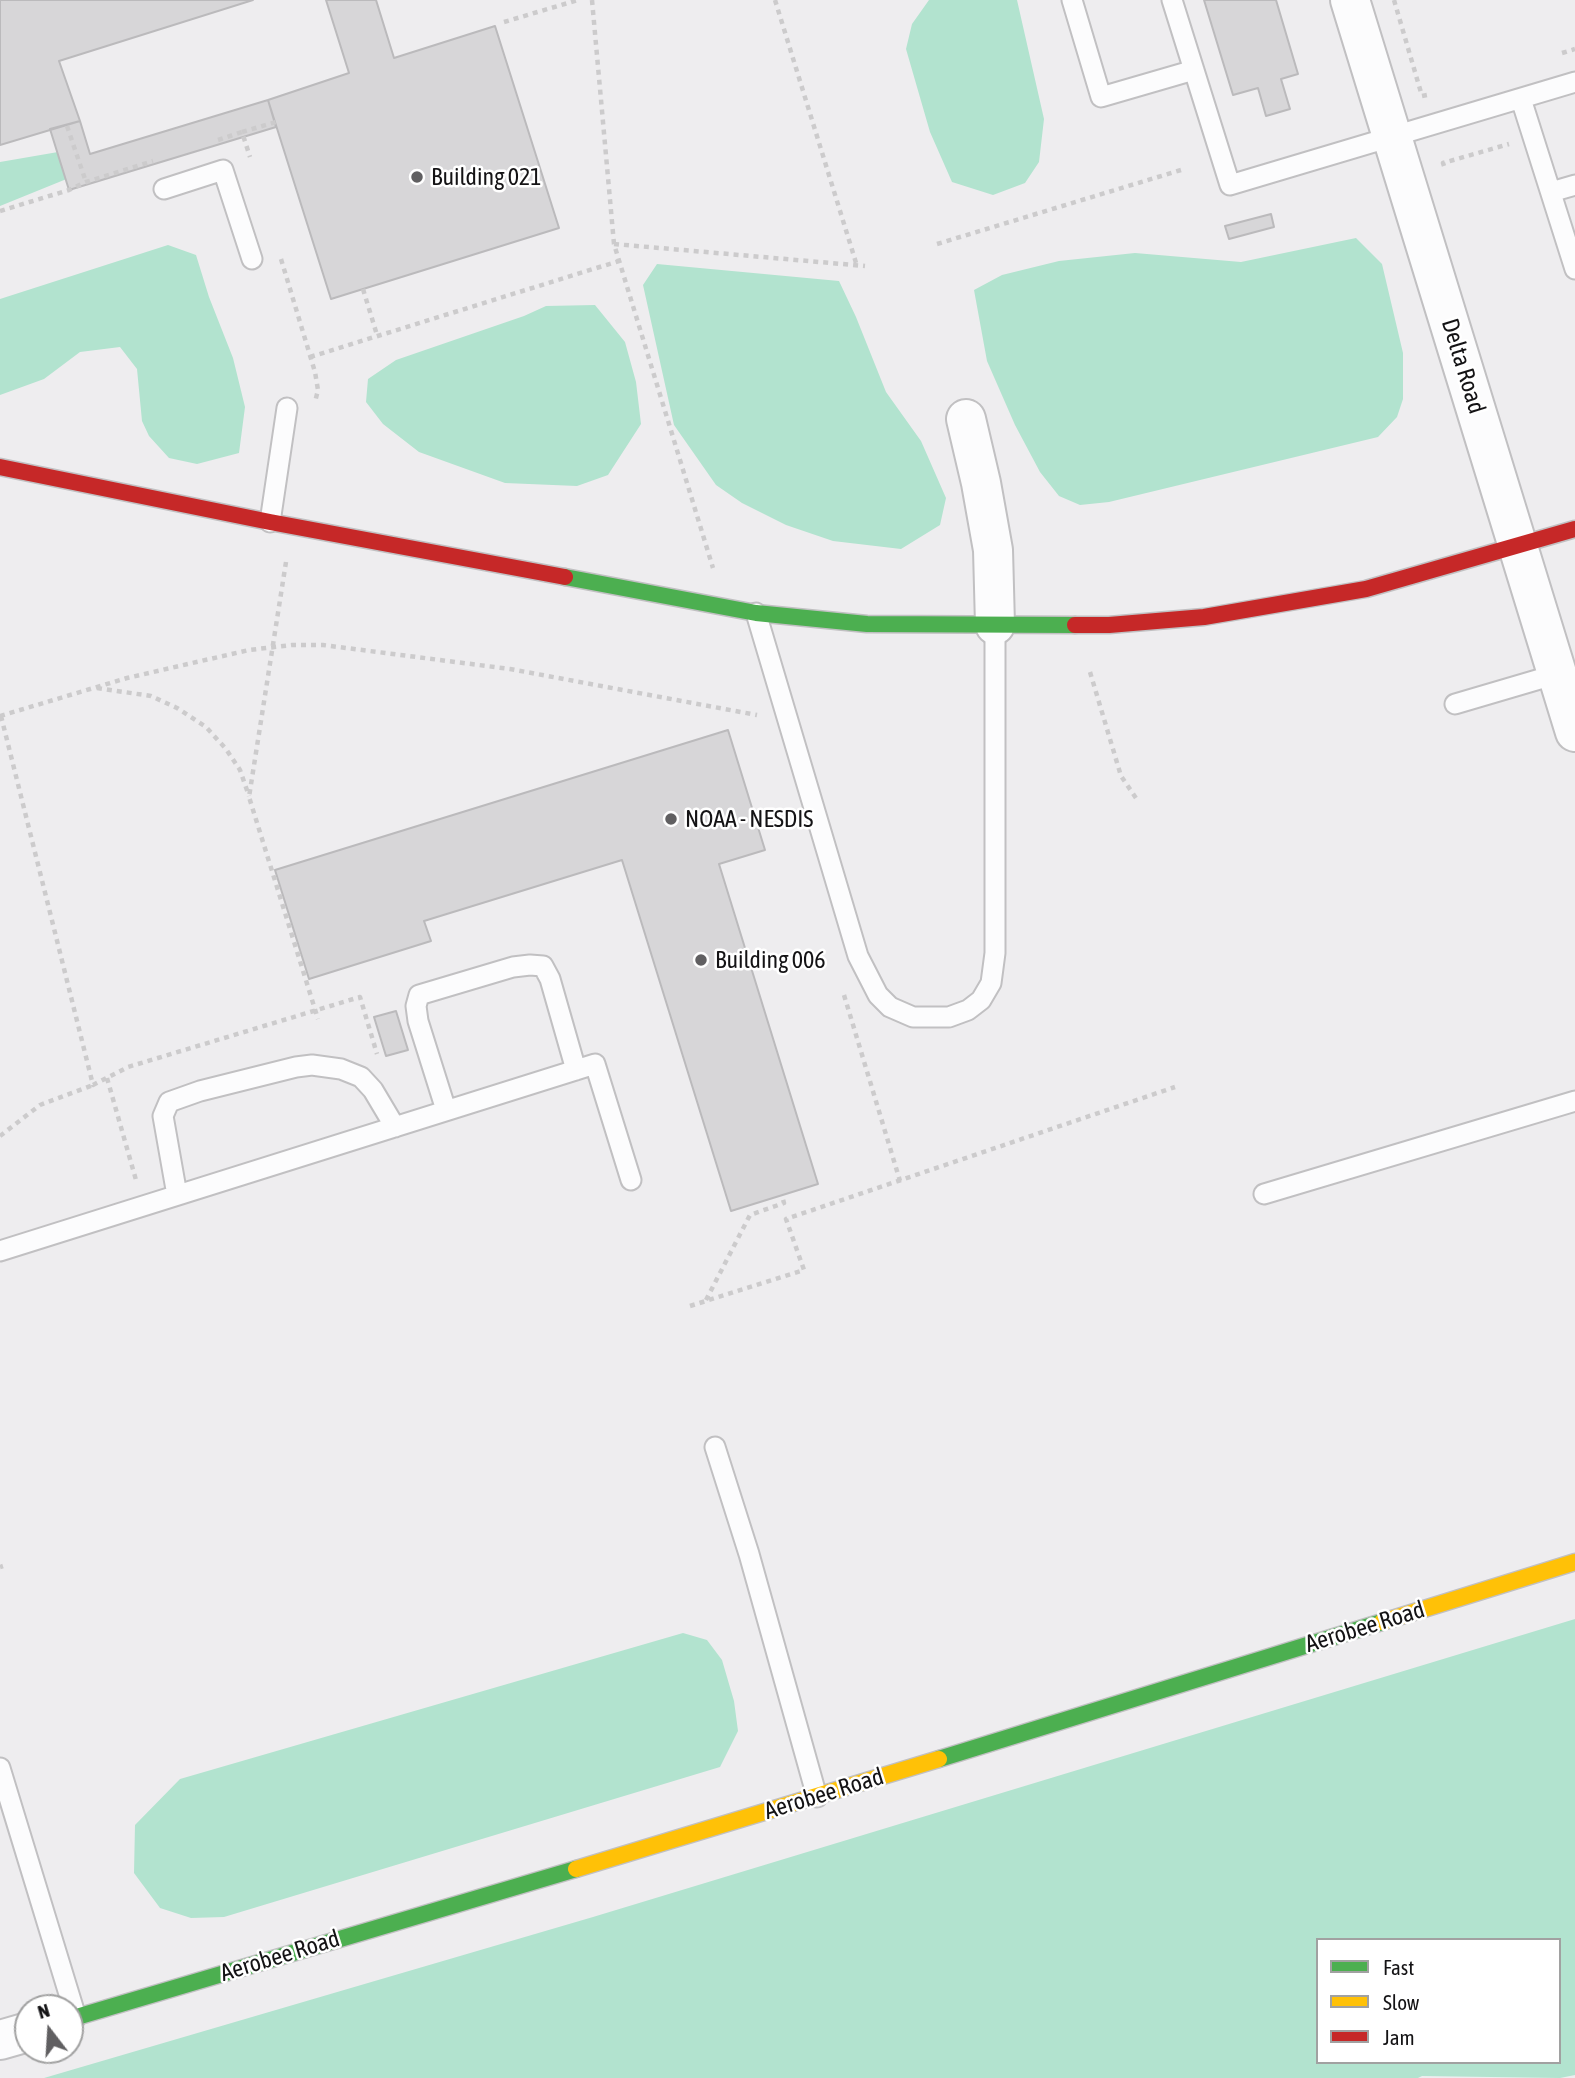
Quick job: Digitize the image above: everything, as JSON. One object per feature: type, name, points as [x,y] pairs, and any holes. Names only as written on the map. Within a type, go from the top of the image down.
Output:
[{"type":"street","name":"Delta Road","points":[[1350,0],[1575,732]]},
{"type":"street","points":[[966,419],[993,550],[995,625]]},
{"type":"street","points":[[0,467],[270,522],[756,613],[867,624],[1109,625],[1204,617],[1366,589],[1575,529]]},
{"type":"street","name":"Aerobee Road","points":[[84,2015],[817,1797],[1575,1562]]},
{"type":"lane","points":[[1072,0],[1101,97],[1194,70]]},
{"type":"lane","points":[[1172,0],[1230,185],[1575,82]]},
{"type":"lane","points":[[1521,99],[1575,269]]},
{"type":"lane","points":[[164,189],[223,170],[251,259]]},
{"type":"lane","points":[[1550,192],[1575,185]]},
{"type":"lane","points":[[270,522],[287,408]]},
{"type":"lane","points":[[756,613],[858,956],[877,995],[890,1007],[913,1017],[948,1017],[968,1010],[981,1000],[991,983],[995,953],[995,625]]},
{"type":"lane","points":[[1455,704],[1557,674]]},
{"type":"lane","points":[[446,1110],[418,1021],[415,1006],[419,995],[513,967],[542,966],[550,979],[576,1070]]},
{"type":"lane","points":[[0,1251],[595,1064],[631,1180]]},
{"type":"lane","points":[[177,1195],[163,1116],[169,1102],[200,1090],[296,1067],[312,1065],[334,1068],[361,1077],[373,1090],[394,1127]]},
{"type":"lane","points":[[1264,1194],[1575,1101]]},
{"type":"lane","points":[[715,1447],[749,1554],[817,1797]]},
{"type":"lane","points":[[0,1768],[3,1789],[66,1994]]},
{"type":"path","points":[[504,22],[578,0]]},
{"type":"path","points":[[775,0],[857,266]]},
{"type":"path","points":[[1394,0],[1422,96]]},
{"type":"path","points":[[242,132],[276,122]]},
{"type":"path","points":[[67,125],[86,182]]},
{"type":"path","points":[[1443,163],[1533,136]]},
{"type":"path","points":[[937,244],[1181,170]]},
{"type":"path","points":[[614,244],[865,266]]},
{"type":"path","points":[[310,357],[620,261]]},
{"type":"path","points":[[363,289],[377,335]]},
{"type":"path","points":[[249,797],[287,558]]},
{"type":"path","points":[[93,1085],[0,716],[127,678],[271,648],[323,645],[510,669],[758,715]]},
{"type":"path","points":[[1090,672],[1121,776],[1138,801]]},
{"type":"path","points":[[93,687],[151,696],[177,708],[206,727],[226,749],[240,770],[318,1019]]},
{"type":"path","points":[[0,1136],[40,1105],[93,1085],[128,1067],[360,997],[377,1054]]},
{"type":"path","points":[[107,1077],[138,1188]]},
{"type":"path","points":[[690,1306],[804,1270],[786,1219],[1175,1087]]},
{"type":"path","points":[[706,1301],[750,1215],[784,1203],[782,1196]]},
{"type":"green space","points":[[929,0],[1017,0],[1044,119],[1039,162],[1025,183],[993,195],[952,182],[930,132],[906,49],[912,24]]},
{"type":"green space","points":[[58,152],[69,178],[0,206],[0,162]]},
{"type":"green space","points":[[1356,238],[1382,264],[1403,353],[1403,399],[1397,417],[1378,437],[1109,502],[1080,505],[1059,496],[1040,472],[1015,425],[987,361],[974,290],[1002,275],[1059,261],[1135,253],[1241,262]]},
{"type":"green space","points":[[168,245],[196,255],[233,358],[245,407],[239,453],[197,464],[169,458],[149,436],[142,421],[137,369],[120,347],[80,352],[44,379],[0,395],[0,299]]},
{"type":"green space","points":[[657,264],[839,281],[886,392],[921,441],[946,498],[940,525],[901,549],[833,541],[786,525],[742,503],[716,485],[674,425],[643,285]]},
{"type":"green space","points":[[595,305],[625,342],[636,382],[641,424],[608,475],[577,486],[505,483],[419,452],[383,424],[366,402],[368,379],[396,360],[546,306]]},
{"type":"green space","points":[[1575,1619],[1575,2075],[1560,2078],[44,2078],[593,1917]]},
{"type":"green space","points":[[683,1633],[707,1640],[722,1660],[734,1701],[738,1731],[720,1767],[224,1917],[191,1918],[160,1908],[134,1873],[135,1825],[180,1779]]},
{"type":"building","points":[[0,0],[253,0],[59,61],[80,121],[0,145]]},
{"type":"building","name":"Building 021","points":[[326,0],[376,0],[394,58],[495,26],[559,228],[331,299],[268,100],[349,73]]},
{"type":"building","points":[[1204,0],[1276,0],[1298,74],[1281,79],[1290,109],[1266,116],[1258,88],[1233,95]]},
{"type":"building","points":[[268,100],[276,127],[69,190],[50,129],[80,121],[90,154]]},
{"type":"building","points":[[1271,214],[1274,227],[1229,239],[1225,226]]},
{"type":"building","name":"Building 006","points":[[728,730],[765,850],[719,864],[818,1184],[731,1211],[622,860],[424,921],[431,941],[309,979],[275,870]]},
{"type":"building","points":[[396,1011],[408,1050],[386,1056],[374,1017]]},
{"type":"traffic: fast","points":[[565,577],[756,613],[867,624],[1075,625]]},
{"type":"traffic: fast","points":[[939,1759],[1382,1622]]},
{"type":"traffic: fast","points":[[84,2015],[576,1869]]},
{"type":"traffic: slow","points":[[1382,1622],[1575,1562]]},
{"type":"traffic: slow","points":[[576,1869],[939,1759]]},
{"type":"traffic: jam","points":[[0,467],[270,522],[565,577]]},
{"type":"traffic: jam","points":[[1075,625],[1109,625],[1204,617],[1366,589],[1575,529]]},
{"type":"place","name":"Building 021","points":[[417,177]]},
{"type":"place","name":"NOAA - NESDIS","points":[[671,819]]},
{"type":"place","name":"Building 006","points":[[701,960]]}]
